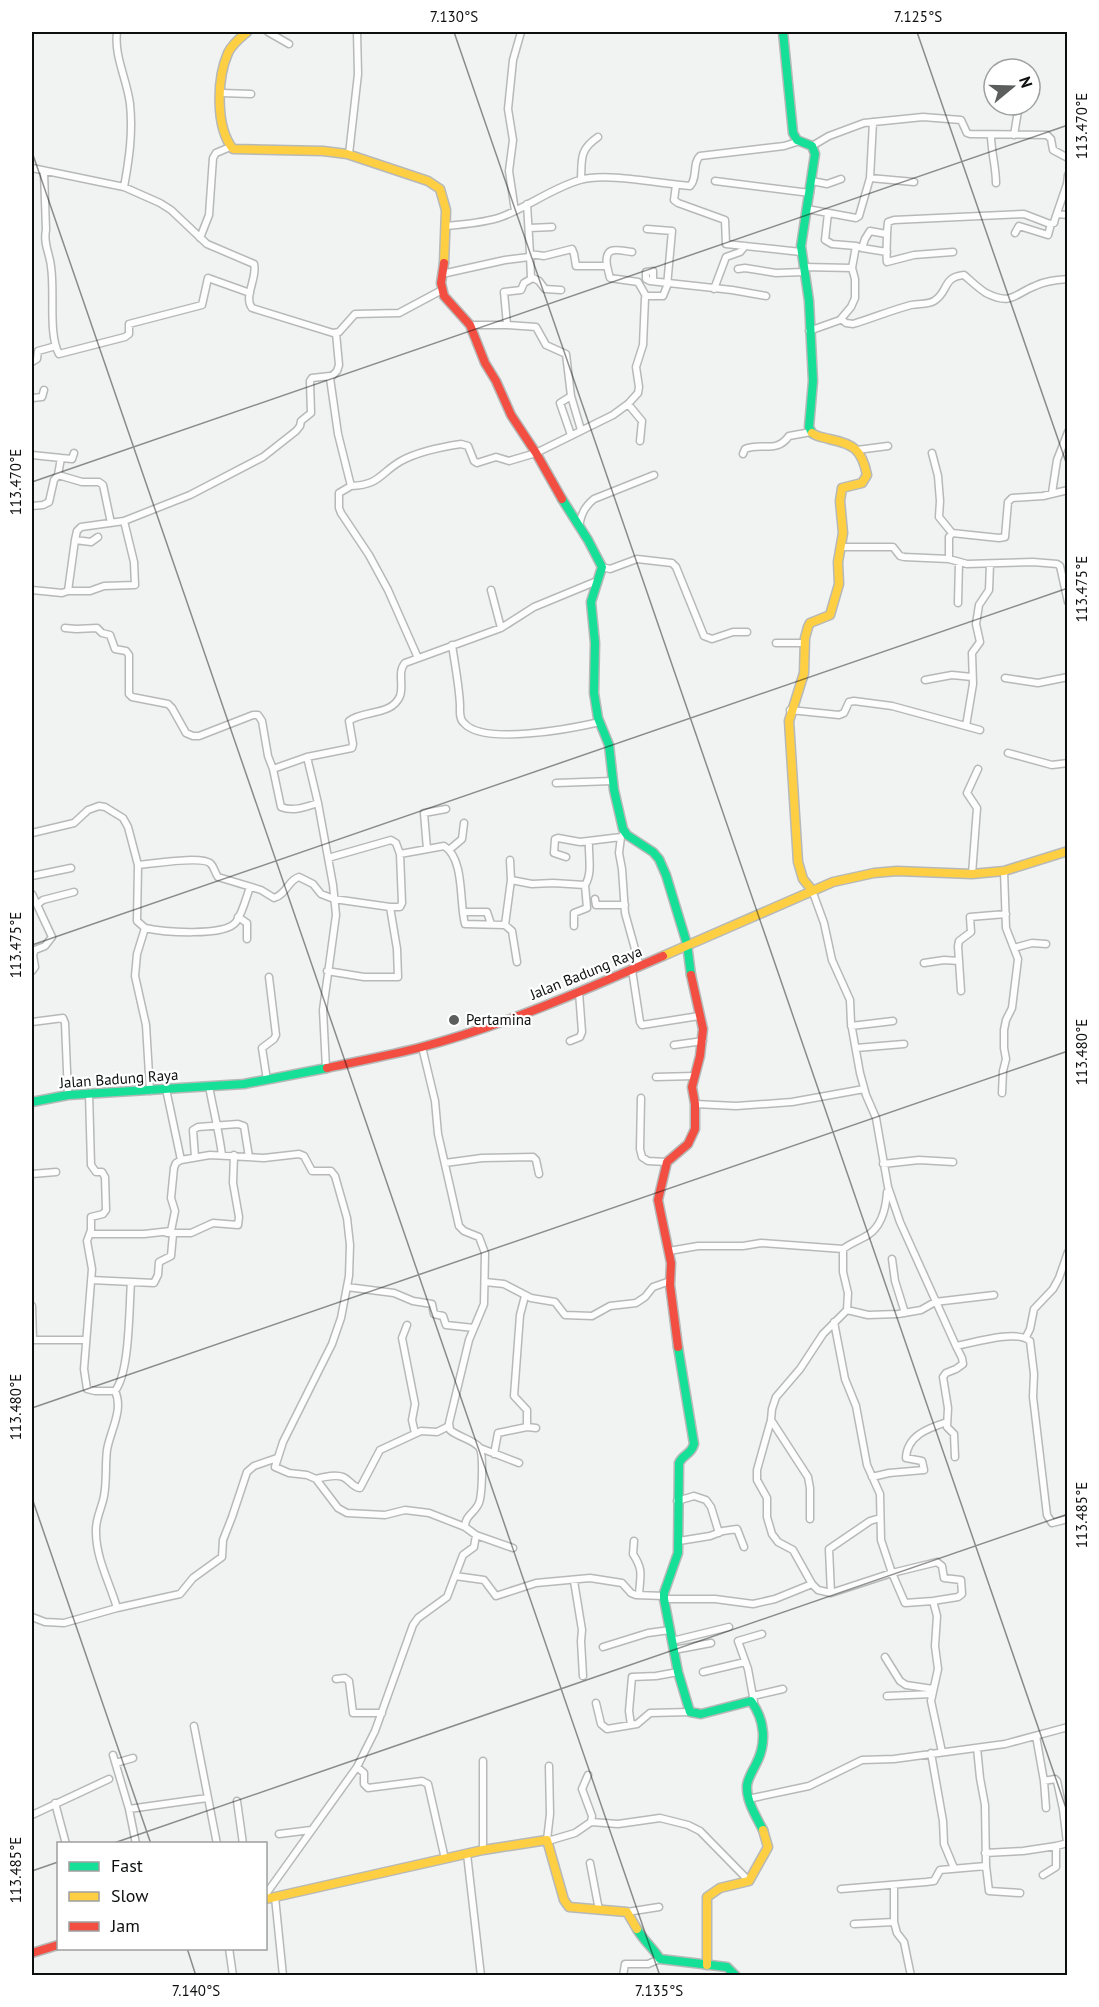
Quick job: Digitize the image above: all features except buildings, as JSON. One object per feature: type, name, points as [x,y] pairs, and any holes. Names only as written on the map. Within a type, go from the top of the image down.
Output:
[{"type":"street","points":[[117,32],[116,49],[129,102],[131,125],[130,152],[124,188]]},
{"type":"street","points":[[247,32],[229,50],[225,62],[220,121],[230,147],[233,149],[349,154],[433,183],[440,189],[446,210],[447,226],[442,290],[448,302],[470,325],[485,363],[508,409],[602,567]]},
{"type":"street","points":[[268,32],[289,44]]},
{"type":"street","points":[[349,154],[358,74],[357,32]]},
{"type":"street","points":[[515,211],[509,171],[513,140],[508,109],[513,60],[521,32]]},
{"type":"street","points":[[783,32],[793,133],[795,138],[812,146],[815,154],[801,252],[809,302],[813,384],[808,416],[811,432],[816,436],[845,442],[857,450],[864,460],[867,476],[862,483],[842,488],[840,501],[843,533],[838,562],[839,584],[832,612],[826,618],[810,623],[806,630],[804,674],[790,710],[798,862],[803,879],[812,890],[824,922],[832,960],[850,1000],[851,1026],[864,1089],[876,1118],[888,1187],[900,1222],[962,1358],[963,1364],[943,1377],[948,1408],[947,1428],[954,1434],[955,1457]]},
{"type":"street","points":[[222,93],[251,94]]},
{"type":"street","points":[[812,146],[854,125],[923,117],[948,118],[961,120],[968,134],[1047,135],[1051,139],[1053,150],[1068,158]]},
{"type":"street","points":[[1014,135],[1017,117]]},
{"type":"street","points":[[807,209],[858,218],[865,202],[870,178],[873,122]]},
{"type":"street","points":[[991,135],[996,183]]},
{"type":"street","points":[[581,179],[581,157],[586,147],[598,136]]},
{"type":"street","points":[[447,226],[485,221],[515,211],[548,192],[581,179],[626,179],[690,186],[696,159],[700,156],[735,150],[784,146],[800,141]]},
{"type":"street","points":[[200,238],[209,215],[213,158],[216,153],[230,147]]},
{"type":"street","points":[[32,168],[124,188],[166,206],[214,248],[254,264],[255,271],[249,303],[252,308],[336,333]]},
{"type":"street","points":[[44,172],[45,237],[52,270],[53,333],[58,353],[63,354],[120,339],[129,334],[129,324],[202,305],[208,278],[250,293]]},
{"type":"street","points":[[1015,233],[1019,226],[1048,235],[1067,184],[1068,175]]},
{"type":"street","points":[[870,178],[914,182]]},
{"type":"street","points":[[812,181],[827,184],[841,179]]},
{"type":"street","points":[[715,181],[810,193]]},
{"type":"street","points":[[676,185],[676,201],[698,211],[724,218],[726,244],[801,252]]},
{"type":"street","points":[[527,204],[531,278]]},
{"type":"street","points":[[828,213],[825,240],[832,244],[887,252]]},
{"type":"street","points":[[953,252],[914,255],[888,262],[886,234],[888,222],[1023,214],[1051,224]]},
{"type":"street","points":[[1057,214],[1068,215]]},
{"type":"street","points":[[529,228],[552,227]]},
{"type":"street","points":[[646,296],[663,296],[666,293],[672,231],[647,229]]},
{"type":"street","points":[[810,331],[842,319],[855,298],[855,279],[852,268],[859,247],[870,231],[886,234]]},
{"type":"street","points":[[714,289],[726,257],[740,252],[746,246]]},
{"type":"street","points":[[442,274],[530,255],[544,256],[570,249],[574,252],[578,267],[607,266]]},
{"type":"street","points":[[418,658],[388,590],[369,555],[346,523],[339,508],[339,493],[351,486],[375,481],[408,458],[461,444],[468,446],[477,463],[496,458],[509,462],[536,453],[613,415],[628,404],[638,393],[639,387],[636,367],[643,345],[646,296],[638,282],[610,278],[606,256],[613,250],[632,252]]},
{"type":"street","points":[[738,269],[776,273],[803,269],[852,268]]},
{"type":"street","points":[[842,319],[846,323],[853,324],[914,304],[932,303],[955,276],[964,275],[986,293],[1006,299],[1021,295],[1035,286],[1052,280],[1068,279]]},
{"type":"street","points":[[531,278],[539,281],[542,288],[561,290]]},
{"type":"street","points":[[507,325],[504,292],[521,290],[524,283],[531,278]]},
{"type":"street","points":[[653,281],[766,296]]},
{"type":"street","points":[[336,333],[355,314],[399,313],[442,290]]},
{"type":"street","points":[[470,325],[537,327],[546,345],[566,354],[571,396],[581,430]]},
{"type":"street","points":[[68,591],[76,531],[81,527],[124,521],[190,495],[263,457],[296,431],[301,421],[311,413],[310,381],[312,378],[330,376],[338,371],[336,333]]},
{"type":"street","points":[[32,362],[37,360],[38,351],[56,346]]},
{"type":"street","points":[[330,376],[338,434],[351,486]]},
{"type":"street","points":[[32,398],[42,397],[44,390]]},
{"type":"street","points":[[571,396],[560,403],[571,435]]},
{"type":"street","points":[[628,404],[642,421],[640,441]]},
{"type":"street","points":[[743,454],[749,447],[778,446],[784,443],[789,436],[811,432]]},
{"type":"street","points":[[1052,493],[1057,460],[1068,432]]},
{"type":"street","points":[[857,450],[888,446]]},
{"type":"street","points":[[32,455],[72,459],[75,453]]},
{"type":"street","points":[[932,453],[938,476],[939,517],[952,533],[1002,538],[1006,534],[1009,500],[1015,497],[1043,496],[1068,490]]},
{"type":"street","points":[[32,506],[49,502],[61,458]]},
{"type":"street","points":[[57,475],[82,482],[102,483],[111,523]]},
{"type":"street","points":[[579,528],[585,507],[594,499],[654,475]]},
{"type":"street","points":[[32,590],[62,593],[90,591],[100,586],[135,585],[134,562],[124,521]]},
{"type":"street","points":[[949,559],[949,537],[952,533]]},
{"type":"street","points":[[75,540],[91,542],[98,537]]},
{"type":"street","points":[[841,547],[890,547],[895,548],[900,556],[904,557],[949,559],[959,562],[990,564],[1033,562],[1059,565],[1068,563]]},
{"type":"street","points":[[602,567],[610,568],[637,559],[672,563],[676,567],[704,636],[712,639],[733,632],[747,632]]},
{"type":"street","points":[[958,603],[959,562]]},
{"type":"street","points":[[966,726],[973,687],[972,653],[980,642],[976,620],[980,601],[989,593],[990,564]]},
{"type":"street","points":[[1059,565],[1068,602]]},
{"type":"street","points":[[602,567],[590,610],[595,643],[594,699],[609,745],[612,781],[623,835],[619,853],[625,916],[636,968],[640,1023],[642,1025],[699,1016]]},
{"type":"street","points":[[273,769],[307,758],[352,748],[349,721],[356,716],[381,711],[396,702],[401,690],[402,666],[501,628],[534,607],[597,581]]},
{"type":"street","points":[[491,590],[501,628]]},
{"type":"street","points":[[65,628],[97,628],[102,633],[110,635],[115,649],[126,651],[129,655],[129,694],[132,697],[168,704],[186,733],[190,735],[199,736],[258,715],[262,721],[280,805],[283,809],[299,809],[318,803]]},
{"type":"street","points":[[776,643],[806,643]]},
{"type":"street","points":[[452,645],[461,718],[469,728],[505,734],[533,734],[600,722]]},
{"type":"street","points":[[925,680],[952,675],[972,676]]},
{"type":"street","points":[[1005,678],[1038,683],[1068,677]]},
{"type":"street","points":[[790,710],[840,715],[844,713],[849,702],[854,701],[892,706],[980,730]]},
{"type":"street","points":[[1008,753],[1052,765],[1068,763]]},
{"type":"street","points":[[307,758],[318,803],[336,915],[323,1010],[326,1068]]},
{"type":"street","points":[[972,874],[977,808],[967,792],[978,769]]},
{"type":"street","points":[[556,783],[612,781]]},
{"type":"street","points":[[32,833],[74,823],[94,808],[105,807],[123,818],[128,827],[138,865],[136,921],[145,928],[196,933],[230,927],[238,917],[250,887]]},
{"type":"street","points":[[427,849],[424,813],[446,809]]},
{"type":"street","points":[[449,850],[462,839],[464,823]]},
{"type":"street","points":[[566,857],[556,856],[554,853],[555,839],[579,842],[623,835],[653,852],[660,862],[677,908],[687,944],[692,986],[703,1029],[703,1041],[692,1093],[695,1104],[693,1133],[688,1144],[667,1161],[658,1200],[671,1263],[670,1281],[684,1392],[694,1444],[692,1451],[679,1463],[678,1553],[664,1597],[678,1672],[690,1712]]},
{"type":"street","points":[[138,865],[187,860],[208,862],[218,877],[261,890],[270,896],[278,897],[284,894],[293,880],[299,877],[313,884],[321,894],[334,899],[400,907],[402,903],[400,854],[396,843],[391,840],[328,858]]},
{"type":"street","points":[[574,926],[574,914],[587,908],[585,885],[590,868],[589,841]]},
{"type":"street","points":[[400,854],[440,846],[449,850],[457,864],[466,924],[505,925],[512,931],[517,962]]},
{"type":"street","name":"Jalan Badung Raya","points":[[32,1102],[68,1095],[267,1080],[422,1047],[508,1019],[579,992],[833,882],[874,873],[914,871],[972,874],[1004,870],[1068,851]]},
{"type":"street","points":[[505,925],[511,880],[510,860]]},
{"type":"street","points":[[32,876],[72,868]]},
{"type":"street","points":[[1002,1093],[1006,1059],[1004,1030],[1012,1008],[1018,959],[1008,934],[1004,870]]},
{"type":"street","points":[[511,880],[532,884],[585,885]]},
{"type":"street","points":[[38,904],[43,900],[74,892]]},
{"type":"street","points":[[32,894],[52,937],[45,946],[35,950],[33,955],[35,967],[32,971]]},
{"type":"street","points":[[595,899],[596,905],[625,904]]},
{"type":"street","points":[[327,971],[364,978],[398,977],[397,949],[390,907]]},
{"type":"street","points":[[463,912],[487,912],[491,924]]},
{"type":"street","points":[[960,990],[959,940],[971,932],[970,917],[1006,914]]},
{"type":"street","points":[[238,917],[247,923],[247,939]]},
{"type":"street","points":[[145,928],[137,954],[135,976],[146,1024],[150,1090]]},
{"type":"street","points":[[1014,948],[1032,943],[1046,944]]},
{"type":"street","points":[[924,963],[944,960],[959,961]]},
{"type":"street","points":[[267,1080],[262,1048],[263,1045],[274,1040],[276,1035],[269,977]]},
{"type":"street","points":[[570,1041],[580,1037],[582,1032],[579,992]]},
{"type":"street","points":[[32,1022],[63,1018],[68,1095]]},
{"type":"street","points":[[851,1026],[893,1021]]},
{"type":"street","points":[[674,1045],[703,1041]]},
{"type":"street","points":[[856,1048],[904,1044]]},
{"type":"street","points":[[422,1047],[435,1101],[437,1130],[459,1226],[464,1231],[479,1237],[485,1253],[484,1304],[469,1340],[449,1426],[455,1434],[480,1448],[519,1463]]},
{"type":"street","points":[[656,1077],[694,1077]]},
{"type":"street","points":[[209,1086],[222,1155]]},
{"type":"street","points":[[166,1089],[181,1160]]},
{"type":"street","points":[[695,1104],[736,1106],[792,1102],[864,1089]]},
{"type":"street","points":[[89,1094],[91,1165],[96,1172],[102,1172],[105,1177],[106,1210],[103,1214],[91,1217],[90,1234],[87,1241],[92,1269],[84,1369],[87,1389],[115,1391]]},
{"type":"street","points":[[641,1098],[639,1149],[642,1157],[648,1161],[667,1161]]},
{"type":"street","points":[[195,1157],[193,1130],[198,1127],[238,1124],[244,1126],[249,1156]]},
{"type":"street","points":[[91,1280],[154,1283],[157,1280],[159,1262],[171,1256],[170,1233],[173,1228],[175,1211],[171,1198],[174,1168],[181,1160],[222,1155],[269,1158],[302,1154],[312,1171],[328,1169],[335,1176],[349,1230],[347,1287],[338,1330],[274,1465],[289,1473],[307,1475],[316,1479],[338,1508],[347,1513],[385,1515],[412,1510],[446,1518],[476,1535],[513,1548]]},
{"type":"street","points":[[90,1234],[191,1233],[213,1223],[237,1225],[239,1217],[232,1183],[234,1155]]},
{"type":"street","points":[[445,1163],[482,1158],[533,1157],[536,1160],[539,1174]]},
{"type":"street","points":[[884,1164],[919,1160],[953,1162]]},
{"type":"street","points":[[32,1173],[56,1172]]},
{"type":"street","points":[[669,1251],[698,1246],[761,1244],[843,1249],[870,1234],[876,1228],[884,1209],[888,1187]]},
{"type":"street","points":[[834,1322],[845,1379],[856,1406],[867,1465],[880,1494],[881,1540],[892,1573],[905,1603],[958,1597],[962,1594],[960,1580],[945,1578],[940,1563],[892,1573],[831,1593],[818,1590],[812,1584],[793,1550],[778,1542],[772,1534],[767,1517],[766,1498],[757,1480],[757,1470],[776,1397],[801,1370],[823,1334],[834,1322],[847,1310],[848,1293],[843,1272],[843,1249]]},
{"type":"street","points":[[1026,1337],[1034,1309],[1064,1274],[1068,1252]]},
{"type":"street","points":[[892,1259],[895,1281],[905,1313]]},
{"type":"street","points":[[485,1282],[504,1284],[525,1296],[558,1303],[565,1315],[592,1316],[610,1306],[636,1303],[653,1287],[670,1281]]},
{"type":"street","points":[[117,1608],[110,1582],[100,1559],[96,1534],[98,1515],[104,1498],[109,1440],[117,1415],[115,1391],[120,1382],[127,1344],[131,1282]]},
{"type":"street","points":[[347,1287],[393,1293],[413,1301],[432,1304],[434,1314],[442,1316],[446,1325],[474,1328]]},
{"type":"street","points":[[847,1310],[868,1315],[905,1313],[921,1310],[935,1302],[994,1295]]},
{"type":"street","points":[[525,1296],[520,1315],[514,1396],[526,1410],[527,1427]]},
{"type":"street","points":[[32,1306],[32,1340],[86,1340]]},
{"type":"street","points":[[407,1325],[402,1338],[415,1404],[412,1420],[415,1433]]},
{"type":"street","points":[[956,1346],[984,1339],[1021,1336],[1026,1337],[1032,1346],[1033,1397],[1048,1518],[1052,1523],[1068,1519]]},
{"type":"street","points":[[771,1420],[808,1477],[810,1519]]},
{"type":"street","points":[[872,1478],[889,1473],[924,1470],[922,1461],[906,1458],[909,1444],[926,1430],[947,1422]]},
{"type":"street","points":[[316,1479],[339,1476],[360,1488],[380,1450],[415,1433],[437,1432],[449,1426]]},
{"type":"street","points":[[494,1454],[498,1433],[527,1427],[536,1428]]},
{"type":"street","points":[[465,1527],[467,1517],[477,1507],[481,1494],[480,1448]]},
{"type":"street","points":[[32,1617],[45,1622],[64,1623],[180,1594],[193,1578],[222,1557],[223,1540],[247,1472],[254,1466],[277,1458]]},
{"type":"street","points":[[677,1501],[694,1496],[706,1500],[711,1507],[719,1533]]},
{"type":"street","points":[[831,1593],[829,1549],[870,1521],[880,1518]]},
{"type":"street","points":[[679,1541],[736,1529],[744,1547]]},
{"type":"street","points":[[283,1976],[268,1897],[311,1830],[357,1767],[382,1713],[413,1625],[418,1618],[447,1597],[463,1555],[474,1547],[476,1535]]},
{"type":"street","points":[[633,1541],[633,1554],[641,1568],[639,1595]]},
{"type":"street","points":[[455,1576],[484,1580],[496,1596],[537,1583],[594,1578],[622,1583],[631,1593],[639,1595],[715,1599],[753,1604],[775,1599],[812,1584]]},
{"type":"street","points":[[574,1581],[582,1630],[583,1676]]},
{"type":"street","points":[[933,1601],[937,1616],[935,1646],[938,1677],[932,1691],[931,1701],[942,1752]]},
{"type":"street","points":[[673,1646],[729,1628]]},
{"type":"street","points":[[603,1647],[648,1633],[670,1630]]},
{"type":"street","points":[[707,1965],[707,1897],[720,1888],[749,1881],[768,1847],[766,1837],[748,1799],[747,1783],[764,1740],[761,1721],[738,1640],[762,1634]]},
{"type":"street","points":[[673,1646],[711,1643]]},
{"type":"street","points":[[885,1657],[900,1681],[906,1685],[932,1691]]},
{"type":"street","points":[[703,1672],[745,1662]]},
{"type":"street","points":[[631,1725],[629,1704],[632,1677],[678,1672]]},
{"type":"street","points":[[336,1679],[345,1678],[349,1681],[353,1713],[382,1713]]},
{"type":"street","points":[[596,1703],[603,1728],[607,1730],[637,1724],[650,1713],[701,1714],[783,1689]]},
{"type":"street","points":[[887,1696],[932,1691]]},
{"type":"street","points":[[194,1726],[217,1842]]},
{"type":"street","points":[[748,1799],[809,1786],[862,1760],[894,1759],[977,1748],[1068,1727]]},
{"type":"street","points":[[1036,1736],[1046,1808]]},
{"type":"street","points":[[977,1748],[985,1805],[985,1853],[990,1892],[1020,1893]]},
{"type":"street","points":[[931,1753],[943,1821],[944,1844],[954,1868]]},
{"type":"street","points":[[113,1755],[129,1809],[136,1842]]},
{"type":"street","points":[[116,1763],[133,1758]]},
{"type":"street","points":[[483,1761],[483,1850]]},
{"type":"street","points":[[549,1766],[549,1843],[566,1904],[573,1908],[627,1912],[659,1907]]},
{"type":"street","points":[[357,1767],[364,1773],[364,1784],[368,1788],[422,1781],[428,1784],[445,1859]]},
{"type":"street","points":[[588,1775],[582,1789],[592,1822]]},
{"type":"street","points":[[32,1815],[109,1779]]},
{"type":"street","points":[[985,1853],[1023,1851],[1067,1843],[1057,1781],[1054,1779],[1044,1781]]},
{"type":"street","points":[[129,1809],[207,1798]]},
{"type":"street","points":[[237,1802],[243,1842]]},
{"type":"street","points":[[55,1803],[65,1842]]},
{"type":"street","points":[[268,1897],[483,1850],[549,1843],[575,1833],[592,1822],[626,1823],[660,1818],[688,1825],[700,1831],[749,1881]]},
{"type":"street","points":[[279,1834],[311,1830]]},
{"type":"street","points":[[1043,1875],[1056,1867],[1056,1846]]},
{"type":"street","points":[[467,1854],[481,1976]]},
{"type":"street","points":[[590,1863],[599,1910]]},
{"type":"street","points":[[841,1889],[934,1881],[940,1870],[986,1866]]},
{"type":"street","points":[[894,1885],[894,1922],[897,1933],[904,1942],[911,1976]]},
{"type":"street","points":[[627,1912],[641,1937],[660,1959]]},
{"type":"street","points":[[854,1924],[894,1922]]},
{"type":"street","points":[[32,1953],[57,1945]]},
{"type":"street","points":[[229,1950],[233,1976]]},
{"type":"street","points":[[623,1976],[625,1964],[654,1963],[660,1959],[727,1967],[736,1976]]},
{"type":"traffic: fast","points":[[783,32],[793,133],[797,140],[812,146],[815,154],[801,246],[809,301],[813,381],[809,427],[812,433]]},
{"type":"traffic: fast","points":[[562,499],[602,567],[591,602],[595,643],[594,693],[598,718],[609,745],[614,790],[623,829],[627,835],[653,852],[659,859],[687,944],[691,975]]},
{"type":"traffic: fast","points":[[32,1102],[68,1095],[244,1084],[327,1068]]},
{"type":"traffic: fast","points":[[678,1347],[694,1444],[679,1463],[678,1553],[664,1599],[678,1672],[690,1712],[701,1714],[751,1701],[756,1708],[762,1724],[763,1740],[760,1756],[748,1780],[747,1791],[752,1808],[763,1830]]},
{"type":"traffic: fast","points":[[637,1929],[660,1959],[727,1967],[736,1976]]},
{"type":"traffic: slow","points":[[247,32],[228,53],[220,89],[223,128],[233,149],[323,151],[347,154],[428,181],[440,189],[446,210],[444,263]]},
{"type":"traffic: slow","points":[[812,433],[851,446],[859,454],[867,475],[862,483],[842,488],[840,501],[843,533],[838,562],[839,584],[830,615],[810,623],[808,627],[805,638],[804,673],[789,721],[798,862],[803,879],[812,890]]},
{"type":"traffic: slow","points":[[663,956],[833,882],[874,873],[897,871],[972,874],[1004,871],[1068,851]]},
{"type":"traffic: slow","points":[[707,1965],[707,1897],[720,1888],[749,1881],[768,1847],[763,1830]]},
{"type":"traffic: slow","points":[[267,1899],[483,1850],[547,1840],[564,1900],[569,1907],[627,1912],[637,1929]]},
{"type":"traffic: jam","points":[[444,263],[441,283],[444,296],[470,325],[485,363],[511,415],[562,499]]},
{"type":"traffic: jam","points":[[327,1068],[422,1047],[484,1028],[574,994],[663,956]]},
{"type":"traffic: jam","points":[[678,1347],[670,1285],[671,1263],[658,1200],[667,1162],[688,1144],[695,1129],[692,1087],[700,1056],[703,1029],[691,975]]},
{"type":"traffic: jam","points":[[32,1953],[57,1945]]},
{"type":"place","name":"Pertamina","points":[[454,1020]]}]
